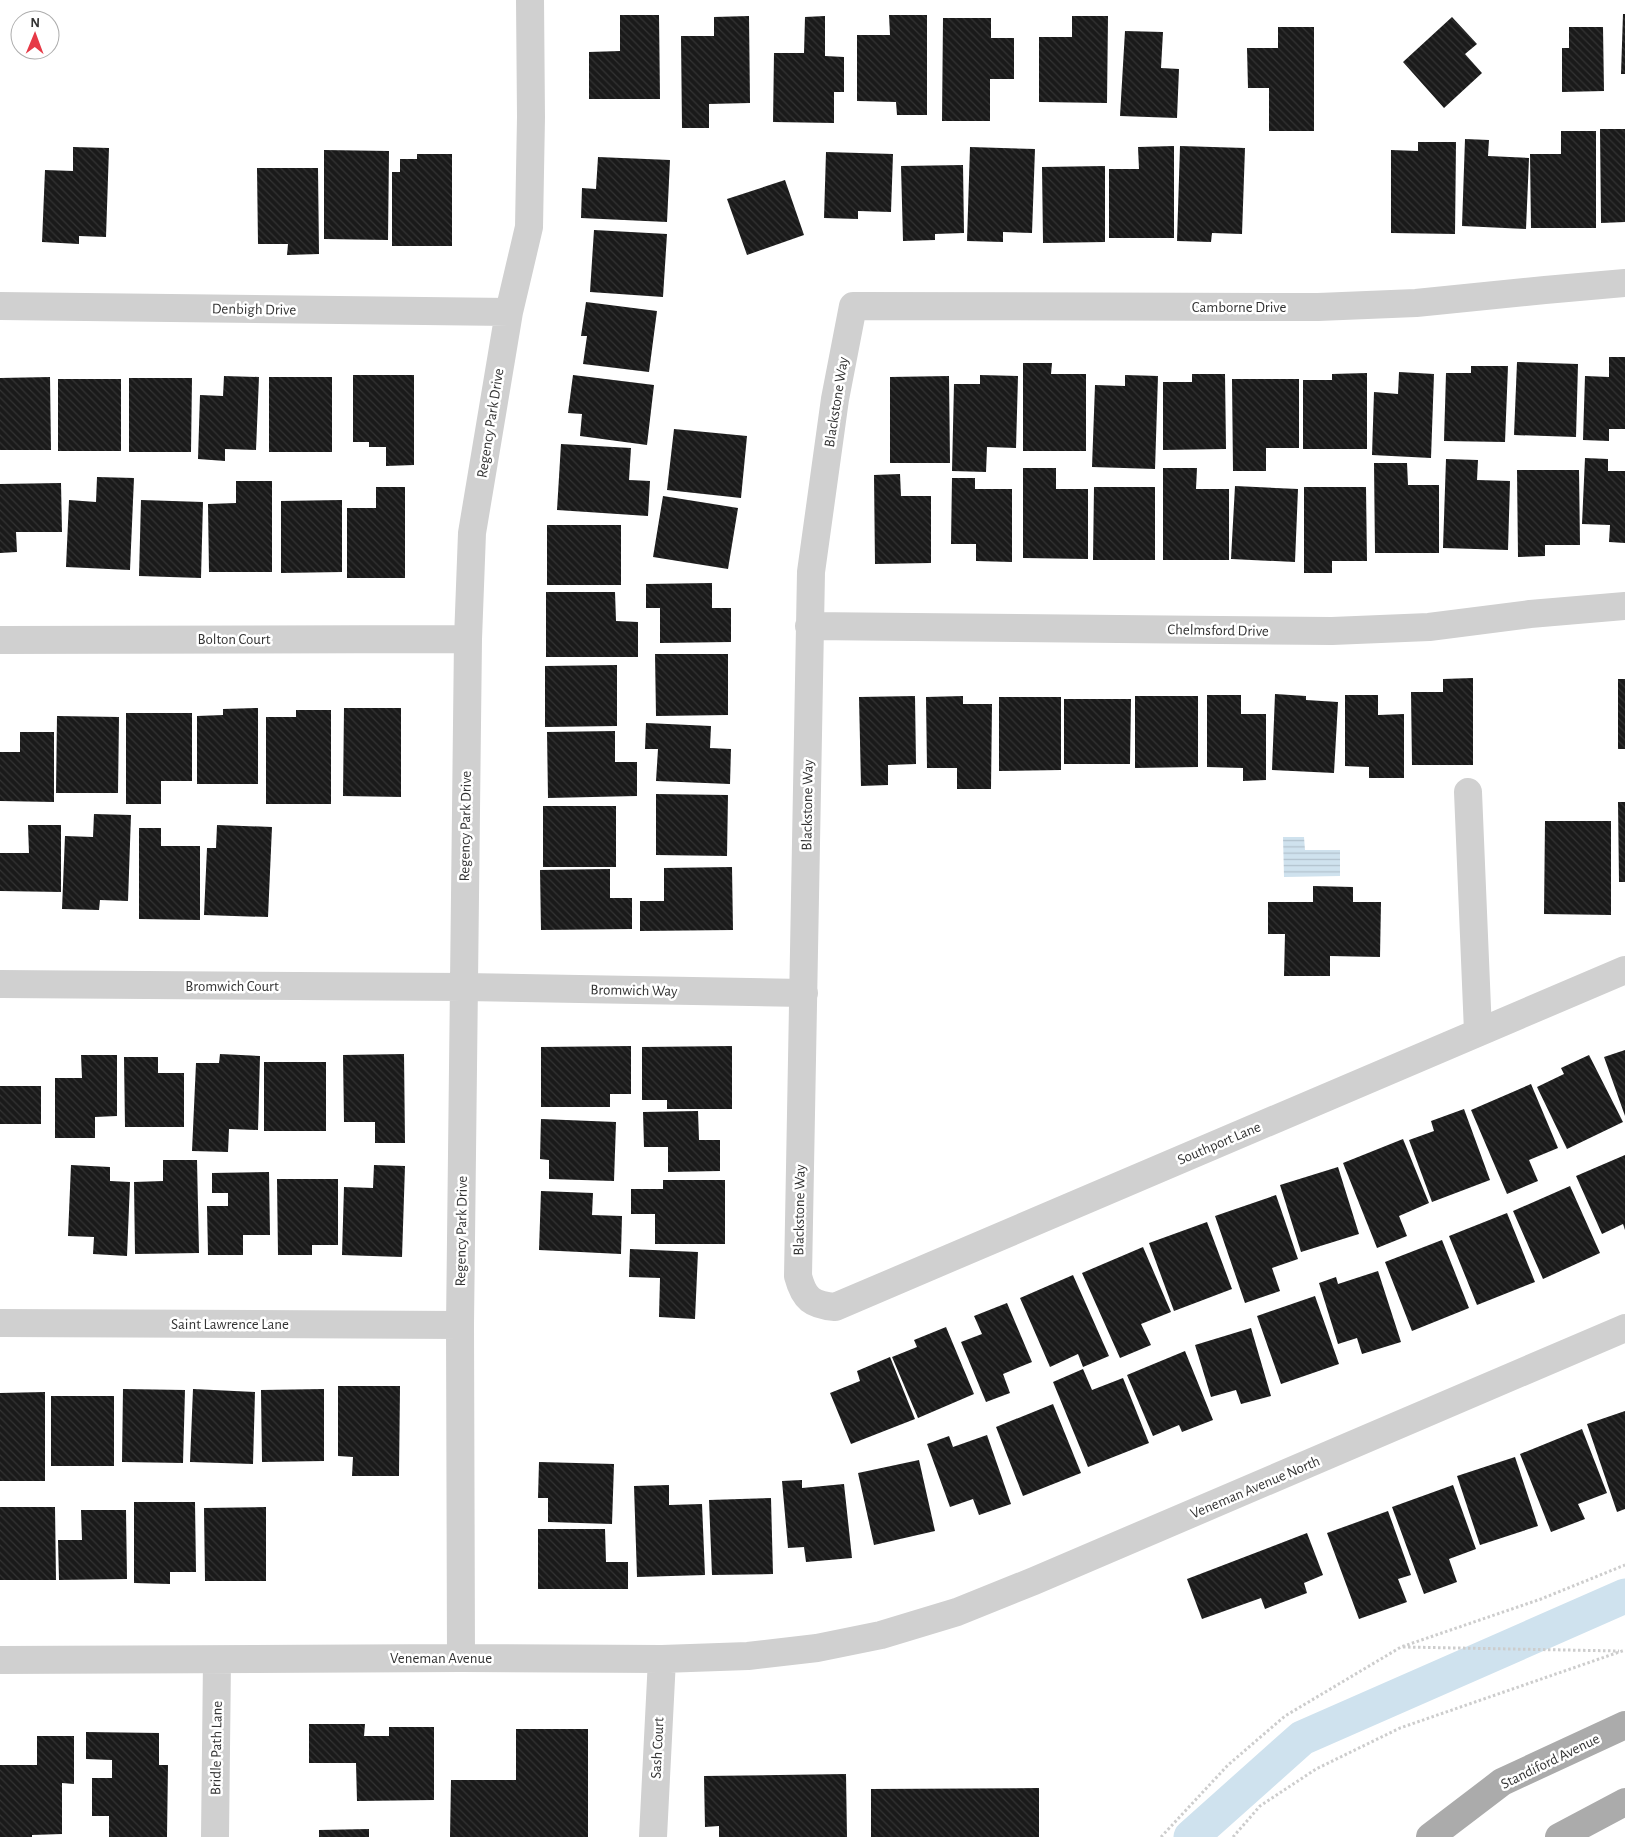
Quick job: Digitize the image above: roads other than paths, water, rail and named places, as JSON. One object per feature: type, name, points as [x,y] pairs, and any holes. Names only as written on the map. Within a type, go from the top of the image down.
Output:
[{"type":"main road","name":"Standiford Avenue","points":[[1430,1837],[1502,1782],[1625,1725]]},
{"type":"main road","points":[[1559,1837],[1625,1802]]},
{"type":"street","name":"Regency Park Drive","points":[[461,1658],[460,1325],[468,639],[472,533],[508,312],[529,227],[531,118],[530,0]]},
{"type":"street","name":"Camborne Drive","points":[[853,306],[1318,307],[1416,304],[1545,290],[1625,284]]},
{"type":"street","name":"Denbigh Drive","points":[[0,306],[508,312]]},
{"type":"street","name":"Blackstone Way","points":[[813,1302],[801,1291],[798,1276],[810,626],[813,562],[835,400],[853,306]]},
{"type":"street","name":"Chelmsford Drive","points":[[810,626],[1332,631],[1429,627],[1530,614],[1625,606]]},
{"type":"street","name":"Bolton Court","points":[[0,640],[468,639]]},
{"type":"street","points":[[1468,792],[1478,1032]]},
{"type":"street","name":"Southport Lane","points":[[813,1302],[821,1306],[835,1307],[1625,970]]},
{"type":"street","name":"Bromwich Court","points":[[0,984],[464,988]]},
{"type":"street","name":"Bromwich Way","points":[[464,988],[804,993]]},
{"type":"street","name":"Saint Lawrence Lane","points":[[0,1323],[460,1325]]},
{"type":"street","name":"Veneman Avenue North","points":[[881,1635],[956,1612],[1034,1581],[1625,1328]]},
{"type":"street","name":"Veneman Avenue","points":[[0,1660],[662,1659],[748,1656],[817,1648],[881,1635]]},
{"type":"street","name":"Sash Court","points":[[653,1837],[662,1659]]},
{"type":"street","name":"Bridle Path Lane","points":[[215,1837],[218,1660]]},
{"type":"water","points":[[1283,837],[1304,837],[1305,850],[1340,850],[1340,876],[1284,877]]},
{"type":"waterway","points":[[1191,1837],[1302,1738],[1625,1596]]}]
